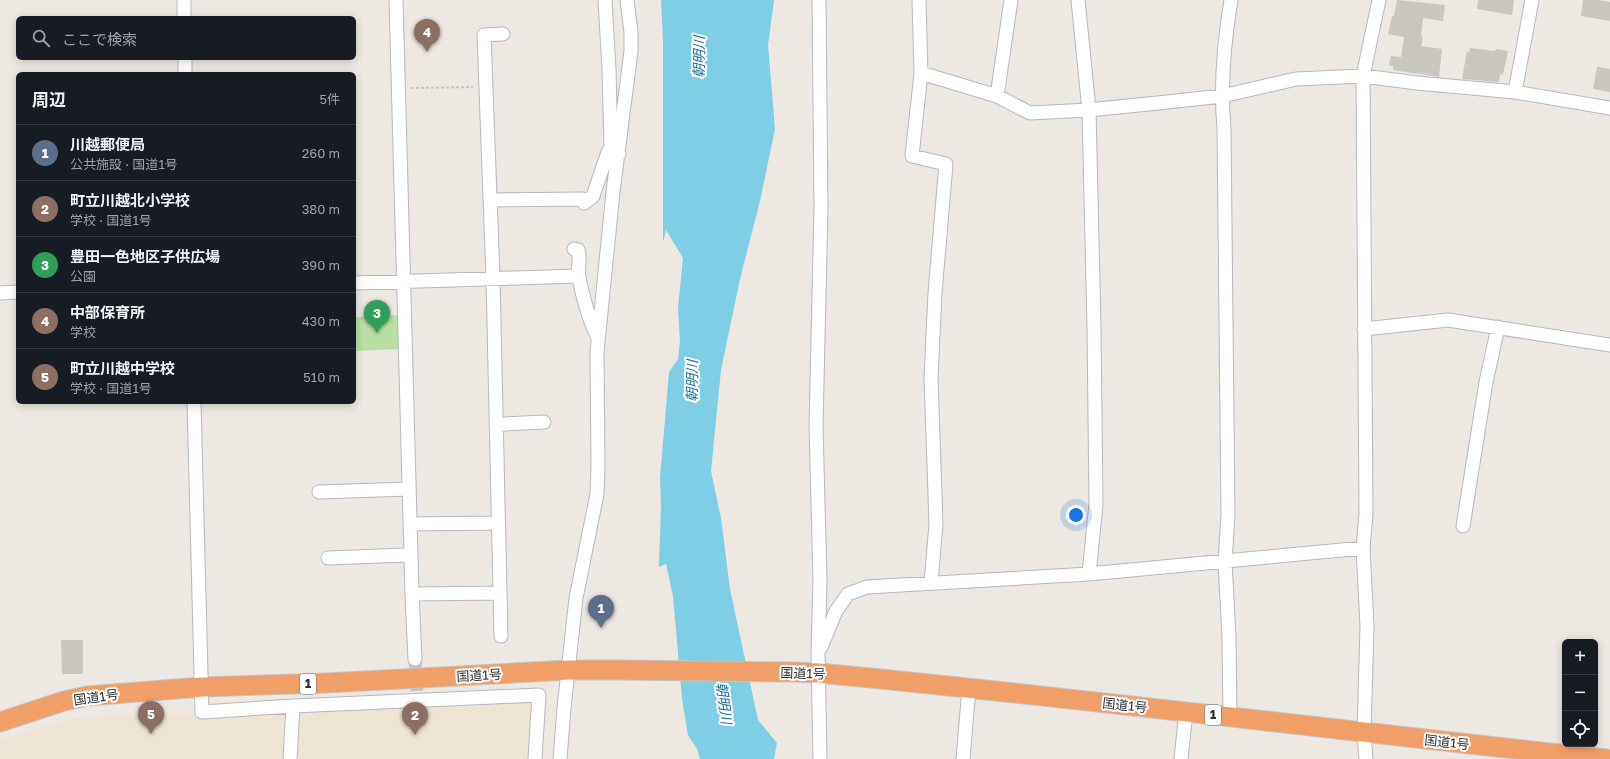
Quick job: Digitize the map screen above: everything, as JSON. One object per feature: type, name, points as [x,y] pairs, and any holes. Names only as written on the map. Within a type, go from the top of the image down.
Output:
[{"type":"highway","name":"国道1号","points":[[0,722],[64,701],[87,696],[202,687],[326,683],[569,670],[794,672],[819,673],[969,688],[1606,759]]},
{"type":"street","points":[[184,0],[184,16]]},
{"type":"street","points":[[396,0],[415,659]]},
{"type":"street","points":[[605,0],[615,152]]},
{"type":"street","points":[[559,758],[576,598],[597,494],[598,340],[613,192],[615,152],[631,51],[632,32],[627,0]]},
{"type":"street","points":[[819,0],[821,208],[816,426],[820,580],[818,653],[820,759]]},
{"type":"street","points":[[919,0],[920,73],[912,156],[946,164],[935,292],[931,378],[936,524],[931,583]]},
{"type":"street","points":[[997,96],[1011,0]]},
{"type":"street","points":[[1078,0],[1089,110],[1094,327],[1096,504],[1089,574]]},
{"type":"street","points":[[1230,717],[1229,638],[1225,561],[1228,515],[1222,63],[1231,0]]},
{"type":"street","points":[[1366,759],[1364,733],[1367,626],[1363,548],[1366,514],[1363,76],[1380,0]]},
{"type":"street","points":[[1516,92],[1532,0]]},
{"type":"street","points":[[501,636],[493,278],[484,35],[503,34]]},
{"type":"street","points":[[185,60],[185,72]]},
{"type":"street","points":[[920,73],[997,96],[1030,113],[1089,110],[1222,96],[1296,79],[1363,76],[1417,83],[1516,92],[1610,108]]},
{"type":"street","points":[[490,200],[587,202],[593,196],[608,152],[615,152]]},
{"type":"street","points":[[574,249],[578,250],[580,256],[578,276],[592,325],[598,340]]},
{"type":"street","points":[[356,283],[493,278],[498,280],[578,276]]},
{"type":"street","points":[[0,293],[16,292]]},
{"type":"street","points":[[1364,329],[1448,320],[1610,346]]},
{"type":"street","points":[[1463,526],[1486,382],[1498,327]]},
{"type":"street","points":[[194,404],[202,712],[417,698],[539,695],[535,759]]},
{"type":"street","points":[[496,426],[505,424],[544,422]]},
{"type":"street","points":[[319,492],[409,489]]},
{"type":"street","points":[[410,524],[498,523]]},
{"type":"street","points":[[818,653],[836,611],[848,594],[867,586],[1089,574],[1363,548]]},
{"type":"street","points":[[328,558],[411,554]]},
{"type":"street","points":[[412,594],[500,593]]},
{"type":"street","points":[[963,759],[969,688]]},
{"type":"street","points":[[290,759],[293,706]]},
{"type":"street","points":[[1181,759],[1186,712]]},
{"type":"path","points":[[398,89],[486,87]]},
{"type":"shaded area","points":[[536,699],[533,759],[294,759],[297,712]]},
{"type":"shaded area","points":[[284,712],[282,759],[0,759],[0,742],[8,737],[70,719],[115,715],[189,713],[199,717]]},
{"type":"green space","points":[[400,315],[401,349],[356,351],[356,317]]},
{"type":"water","name":"朝明川","points":[[661,0],[774,0],[768,45],[775,129],[760,201],[740,279],[721,370],[711,471],[721,518],[730,589],[758,720],[777,743],[774,759],[700,759],[697,749],[688,735],[682,699],[673,596],[666,564],[659,567],[661,505],[660,478],[669,372],[678,359],[680,341],[678,308],[683,258],[666,230],[663,242],[663,42]]},
{"type":"building","points":[[1397,0],[1445,5],[1443,21],[1423,18],[1421,37],[1423,37],[1421,46],[1442,49],[1439,77],[1393,70],[1393,66],[1389,65],[1391,56],[1401,57],[1404,37],[1388,34]]},
{"type":"building","points":[[1478,0],[1514,0],[1512,15],[1477,9]]},
{"type":"building","points":[[1583,0],[1610,2],[1610,21],[1581,16]]},
{"type":"building","points":[[1470,48],[1508,51],[1503,75],[1500,74],[1499,82],[1462,79],[1467,51],[1469,52]]},
{"type":"building","points":[[1597,67],[1610,69],[1610,92],[1593,89]]},
{"type":"building","points":[[61,640],[83,640],[83,674],[62,674]]},
{"type":"tunnel","points":[[415,659],[417,696]]},
{"type":"place","name":"中部保育所","points":[[427,52]]},
{"type":"place","name":"豊田一色地区子供広場","points":[[377,333]]},
{"type":"place","name":"川越郵便局","points":[[601,628]]},
{"type":"place","name":"町立川越中学校","points":[[151,734]]},
{"type":"place","name":"町立川越北小学校","points":[[415,735]]}]
